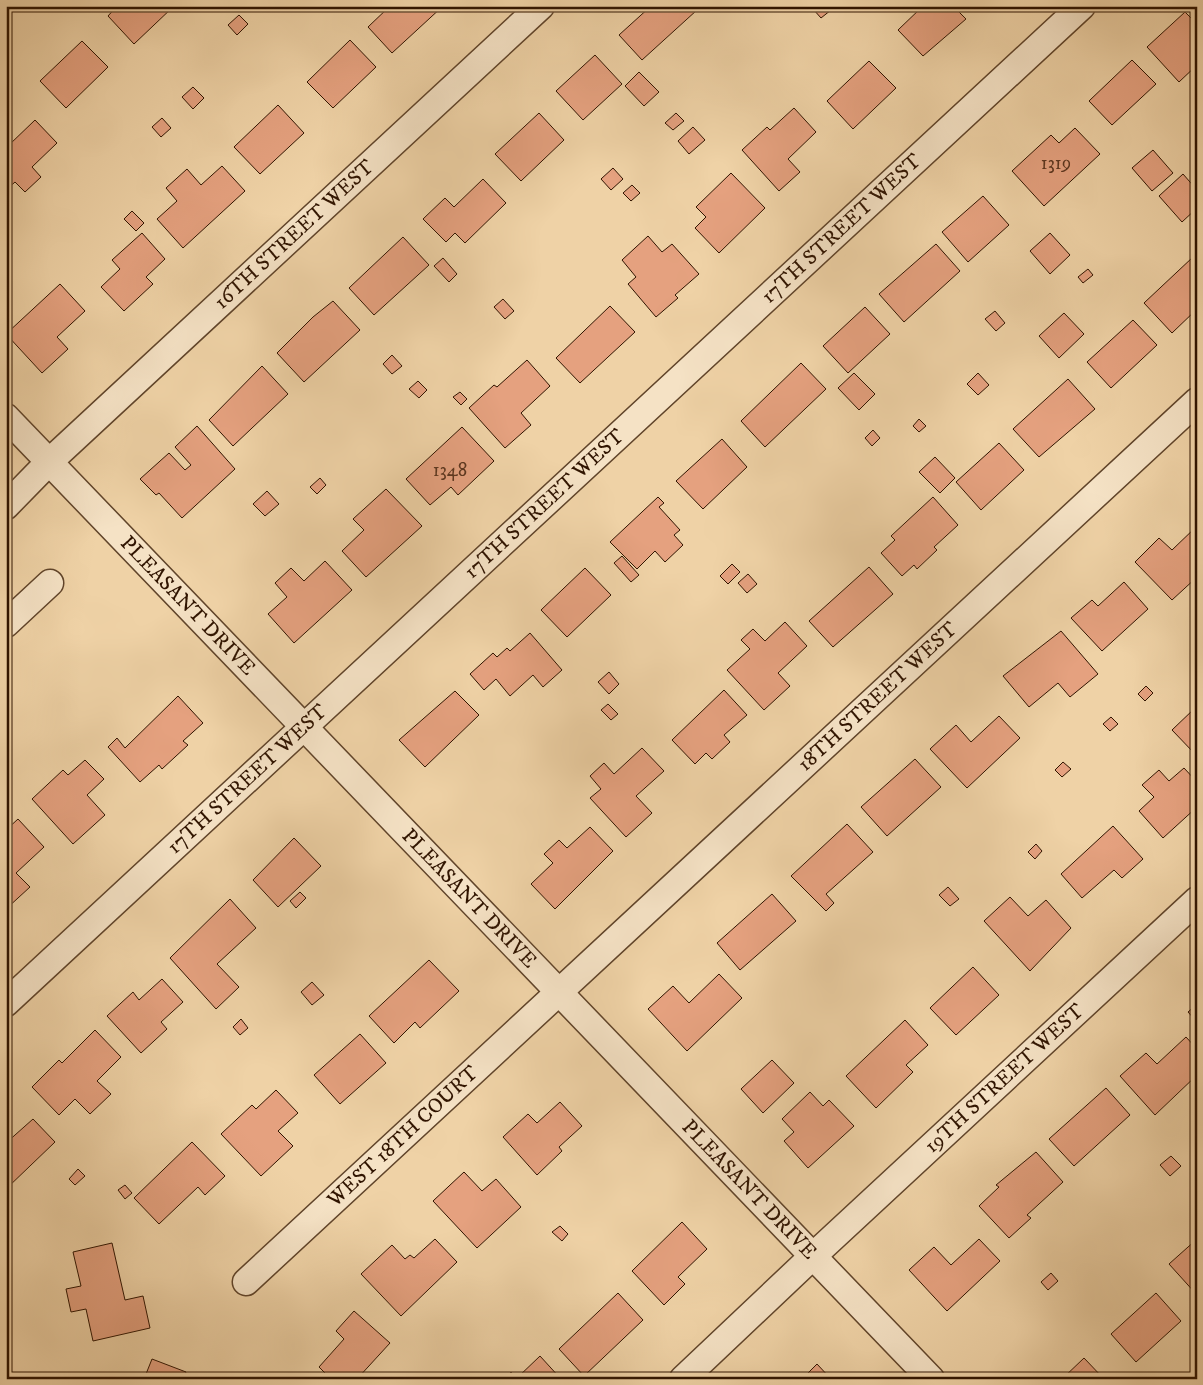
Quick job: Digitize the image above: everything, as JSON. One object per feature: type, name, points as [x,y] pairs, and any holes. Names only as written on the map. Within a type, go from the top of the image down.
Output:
[{"type":"street","name":"16TH STREET WEST","points":[[6,506],[49,462],[541,6]]},
{"type":"street","name":"17TH STREET WEST","points":[[6,1003],[1082,6]]},
{"type":"street","name":"18TH STREET WEST","points":[[559,993],[1197,401]]},
{"type":"street","name":"PLEASANT DRIVE","points":[[6,417],[930,1379]]},
{"type":"street","points":[[6,624],[50,583]]},
{"type":"street","name":"19TH STREET WEST","points":[[683,1379],[1197,900]]},
{"type":"street","name":"WEST 18TH COURT","points":[[246,1282],[559,993]]},
{"type":"building","points":[[117,6],[174,6],[134,44],[108,16]]},
{"type":"building","points":[[390,6],[443,6],[392,53],[368,27]]},
{"type":"building","points":[[651,6],[694,6],[697,10],[642,60],[619,35]]},
{"type":"building","points":[[815,6],[827,6],[831,10],[821,18],[813,9]]},
{"type":"building","points":[[923,6],[953,6],[966,19],[923,56],[898,30]]},
{"type":"building","points":[[1185,12],[1191,18],[1197,12],[1197,65],[1179,82],[1147,47]]},
{"type":"building","points":[[239,15],[248,24],[237,35],[228,25]]},
{"type":"building","points":[[350,40],[376,67],[333,108],[307,82]]},
{"type":"building","points":[[82,41],[108,67],[66,108],[40,81]]},
{"type":"building","points":[[595,55],[622,84],[583,120],[556,91]]},
{"type":"building","points":[[1132,60],[1156,84],[1112,125],[1089,101]]},
{"type":"building","points":[[869,61],[896,88],[853,129],[827,101]]},
{"type":"building","points":[[639,72],[659,92],[644,106],[625,86]]},
{"type":"building","points":[[193,87],[204,98],[193,109],[182,97]]},
{"type":"building","points":[[278,105],[304,133],[260,174],[234,147]]},
{"type":"building","points":[[794,108],[816,132],[788,159],[800,172],[779,191],[742,150],[767,127],[770,130]]},
{"type":"building","points":[[539,113],[564,140],[521,181],[495,154]]},
{"type":"building","points":[[676,113],[684,121],[673,130],[665,123]]},
{"type":"building","points":[[162,118],[171,128],[161,137],[152,127]]},
{"type":"building","points":[[35,120],[57,143],[32,167],[41,177],[25,192],[15,182],[6,190],[6,143],[9,145]]},
{"type":"building","points":[[693,127],[705,140],[689,154],[678,141]]},
{"type":"building","points":[[1075,128],[1100,154],[1044,206],[1012,171],[1051,135],[1059,143]]},
{"type":"building","points":[[1153,150],[1173,173],[1152,191],[1132,168]]},
{"type":"building","points":[[222,166],[245,191],[183,248],[157,219],[177,201],[166,188],[187,169],[201,185]]},
{"type":"building","points":[[613,168],[623,179],[611,190],[601,179]]},
{"type":"building","points":[[731,173],[765,208],[719,253],[695,228],[706,217],[696,207]]},
{"type":"building","points":[[1183,174],[1197,190],[1197,208],[1182,222],[1159,196]]},
{"type":"building","points":[[483,179],[506,203],[465,243],[455,233],[446,242],[423,219],[445,198],[454,207]]},
{"type":"building","points":[[632,185],[640,193],[631,201],[623,193]]},
{"type":"building","points":[[983,196],[1009,225],[968,262],[942,232]]},
{"type":"building","points":[[132,211],[144,223],[136,231],[124,219]]},
{"type":"building","points":[[142,233],[165,259],[146,277],[153,284],[124,311],[101,287],[120,269],[112,260]]},
{"type":"building","points":[[1050,233],[1070,255],[1050,274],[1030,251]]},
{"type":"building","points":[[648,236],[662,252],[672,244],[699,274],[675,295],[678,298],[656,317],[628,284],[636,277],[622,260]]},
{"type":"building","points":[[403,237],[429,265],[374,315],[349,288]]},
{"type":"building","points":[[936,244],[960,271],[904,322],[879,294]]},
{"type":"building","points":[[1193,257],[1197,261],[1197,309],[1172,333],[1144,303]]},
{"type":"building","points":[[443,258],[457,274],[449,282],[434,266]]},
{"type":"building","points":[[1088,269],[1093,275],[1083,283],[1078,277]]},
{"type":"building","points":[[60,284],[85,311],[57,337],[68,349],[42,373],[6,334]]},
{"type":"building","points":[[503,299],[514,311],[505,319],[494,307]]},
{"type":"building","points":[[333,301],[360,330],[304,382],[277,353],[313,317]]},
{"type":"building","points":[[610,306],[635,332],[580,383],[556,358]]},
{"type":"building","points":[[865,307],[890,334],[848,373],[823,346]]},
{"type":"building","points":[[995,311],[1005,323],[996,331],[985,319]]},
{"type":"building","points":[[1064,313],[1084,334],[1059,358],[1039,336]]},
{"type":"building","points":[[1133,320],[1157,345],[1111,388],[1087,362]]},
{"type":"building","points":[[392,355],[402,366],[392,374],[383,364]]},
{"type":"building","points":[[527,360],[550,386],[521,413],[531,425],[505,448],[469,408],[494,385],[497,387]]},
{"type":"building","points":[[801,363],[826,389],[765,447],[741,421]]},
{"type":"building","points":[[262,366],[288,394],[233,446],[209,420]]},
{"type":"building","points":[[854,373],[875,394],[859,410],[838,388]]},
{"type":"building","points":[[978,373],[989,385],[978,395],[967,384]]},
{"type":"building","points":[[1068,379],[1095,409],[1039,457],[1013,429]]},
{"type":"building","points":[[418,381],[427,390],[419,398],[409,389]]},
{"type":"building","points":[[460,392],[467,399],[461,405],[453,397]]},
{"type":"building","points":[[919,419],[926,426],[919,432],[913,426]]},
{"type":"building","points":[[197,426],[235,469],[182,518],[159,493],[156,495],[140,479],[169,453],[185,470],[191,465],[175,447]]},
{"type":"building","points":[[462,427],[494,461],[458,495],[451,487],[430,505],[406,479]]},
{"type":"building","points":[[873,430],[880,438],[872,446],[865,438]]},
{"type":"building","points":[[722,439],[747,467],[703,509],[676,481]]},
{"type":"building","points":[[999,443],[1024,470],[981,510],[956,482]]},
{"type":"building","points":[[935,457],[955,478],[940,493],[919,472]]},
{"type":"building","points":[[320,478],[326,485],[317,494],[310,487]]},
{"type":"building","points":[[386,489],[422,526],[366,577],[342,551],[364,530],[353,519]]},
{"type":"building","points":[[267,491],[279,504],[265,516],[253,504]]},
{"type":"building","points":[[658,497],[664,503],[659,507],[680,530],[674,535],[683,545],[665,562],[655,551],[637,569],[610,542]]},
{"type":"building","points":[[933,497],[958,525],[934,547],[937,550],[917,569],[914,565],[902,576],[881,553],[895,540],[891,536]]},
{"type":"building","points":[[1197,526],[1197,577],[1172,600],[1135,562],[1159,538],[1172,550]]},
{"type":"building","points":[[622,556],[639,575],[631,582],[614,563]]},
{"type":"building","points":[[325,561],[352,590],[294,643],[268,614],[287,597],[275,583],[291,568],[304,581]]},
{"type":"building","points":[[732,564],[740,572],[728,584],[720,576]]},
{"type":"building","points":[[869,567],[893,594],[833,647],[809,621]]},
{"type":"building","points":[[585,568],[611,595],[567,637],[541,610]]},
{"type":"building","points":[[748,574],[757,584],[747,593],[738,583]]},
{"type":"building","points":[[1124,582],[1148,609],[1102,651],[1071,618],[1092,600],[1098,606]]},
{"type":"building","points":[[785,622],[807,646],[778,673],[790,686],[764,710],[727,670],[750,649],[741,640],[753,629],[765,641]]},
{"type":"building","points":[[1061,631],[1098,674],[1070,697],[1058,683],[1029,707],[1003,676]]},
{"type":"building","points":[[530,633],[562,670],[543,687],[533,675],[510,696],[496,679],[484,690],[470,674],[493,653],[497,657],[507,648],[510,651]]},
{"type":"building","points":[[609,672],[619,684],[609,694],[598,682]]},
{"type":"building","points":[[1146,686],[1153,693],[1145,701],[1138,694]]},
{"type":"building","points":[[724,690],[747,715],[724,735],[730,742],[712,759],[706,753],[695,764],[672,740]]},
{"type":"building","points":[[455,691],[479,715],[425,767],[399,740]]},
{"type":"building","points":[[178,696],[203,723],[183,741],[188,745],[162,769],[159,765],[140,782],[108,747],[117,738],[125,748]]},
{"type":"building","points":[[608,704],[618,714],[611,720],[601,710]]},
{"type":"building","points":[[1195,708],[1197,710],[1197,752],[1195,754],[1172,730]]},
{"type":"building","points":[[999,716],[1020,738],[967,788],[930,749],[956,725],[971,742]]},
{"type":"building","points":[[1111,717],[1118,724],[1110,731],[1103,724]]},
{"type":"building","points":[[642,748],[664,771],[636,796],[652,813],[626,837],[590,798],[601,789],[590,776],[604,763],[614,774]]},
{"type":"building","points":[[915,759],[941,787],[887,836],[861,807]]},
{"type":"building","points":[[85,760],[104,779],[87,795],[105,815],[73,844],[32,799],[63,770],[68,775]]},
{"type":"building","points":[[1063,762],[1071,769],[1062,777],[1055,770]]},
{"type":"building","points":[[1184,768],[1197,782],[1197,807],[1163,838],[1139,811],[1154,797],[1142,785],[1159,770],[1169,781]]},
{"type":"building","points":[[18,819],[44,847],[16,873],[30,887],[6,909],[6,830]]},
{"type":"building","points":[[847,824],[873,852],[826,894],[834,903],[826,911],[791,876]]},
{"type":"building","points":[[1113,826],[1143,859],[1122,878],[1114,870],[1082,898],[1061,874]]},
{"type":"building","points":[[590,827],[613,851],[555,909],[531,884],[553,863],[544,854],[559,840],[567,848]]},
{"type":"building","points":[[294,838],[321,866],[278,907],[253,880]]},
{"type":"building","points":[[1036,844],[1042,851],[1035,859],[1028,852]]},
{"type":"building","points":[[948,887],[959,899],[950,906],[939,895]]},
{"type":"building","points":[[300,892],[306,898],[296,908],[290,901]]},
{"type":"building","points":[[772,894],[796,921],[740,970],[717,943]]},
{"type":"building","points":[[1010,897],[1028,916],[1046,900],[1071,928],[1030,971],[984,921]]},
{"type":"building","points":[[230,899],[256,928],[217,964],[239,987],[216,1009],[170,958]]},
{"type":"building","points":[[429,960],[459,991],[420,1028],[415,1022],[394,1043],[369,1016]]},
{"type":"building","points":[[973,967],[999,995],[956,1035],[930,1008]]},
{"type":"building","points":[[719,974],[742,998],[687,1051],[648,1009],[673,986],[689,1003]]},
{"type":"building","points":[[162,979],[183,1002],[161,1022],[167,1029],[141,1053],[107,1016],[133,992],[139,1000]]},
{"type":"building","points":[[312,982],[324,995],[312,1005],[301,992]]},
{"type":"building","points":[[1197,1004],[1197,1022],[1188,1012]]},
{"type":"building","points":[[241,1019],[248,1028],[240,1035],[233,1027]]},
{"type":"building","points":[[905,1020],[928,1045],[906,1065],[913,1072],[876,1108],[846,1076]]},
{"type":"building","points":[[95,1030],[121,1057],[97,1081],[111,1094],[90,1114],[75,1099],[59,1115],[32,1087],[59,1060],[62,1063]]},
{"type":"building","points":[[360,1034],[386,1063],[340,1104],[314,1075]]},
{"type":"building","points":[[1186,1037],[1197,1049],[1197,1075],[1155,1115],[1120,1076],[1146,1053],[1157,1064]]},
{"type":"building","points":[[772,1060],[794,1083],[763,1113],[741,1089]]},
{"type":"building","points":[[1106,1088],[1130,1115],[1074,1166],[1049,1139]]},
{"type":"building","points":[[276,1090],[298,1113],[278,1131],[293,1146],[261,1176],[221,1134],[252,1105],[256,1109]]},
{"type":"building","points":[[810,1092],[823,1106],[829,1100],[854,1126],[808,1168],[784,1141],[794,1132],[782,1119]]},
{"type":"building","points":[[560,1102],[582,1126],[559,1147],[562,1151],[537,1175],[503,1137],[528,1114],[537,1123]]},
{"type":"building","points":[[33,1119],[55,1142],[6,1189],[6,1143]]},
{"type":"building","points":[[192,1142],[225,1176],[205,1195],[198,1187],[159,1224],[134,1198]]},
{"type":"building","points":[[1036,1152],[1063,1182],[1027,1215],[1031,1218],[1009,1238],[979,1206],[999,1187],[996,1185]]},
{"type":"building","points":[[1171,1156],[1181,1166],[1170,1176],[1160,1165]]},
{"type":"building","points":[[78,1169],[85,1176],[75,1185],[69,1179]]},
{"type":"building","points":[[464,1172],[482,1191],[496,1179],[521,1207],[477,1248],[433,1201]]},
{"type":"building","points":[[125,1185],[132,1193],[125,1199],[118,1190]]},
{"type":"building","points":[[682,1222],[707,1249],[678,1277],[685,1284],[664,1305],[632,1271]]},
{"type":"building","points":[[560,1226],[568,1234],[562,1241],[552,1232]]},
{"type":"building","points":[[435,1239],[457,1262],[401,1316],[361,1274],[392,1245],[405,1259],[410,1255],[414,1258]]},
{"type":"building","points":[[979,1239],[1000,1261],[947,1311],[909,1270],[934,1247],[951,1265]]},
{"type":"building","points":[[1197,1239],[1197,1295],[1169,1264]]},
{"type":"building","points":[[112,1243],[125,1300],[143,1296],[150,1328],[93,1341],[86,1309],[71,1312],[66,1289],[81,1286],[73,1252]]},
{"type":"building","points":[[1051,1273],[1058,1281],[1048,1290],[1041,1282]]},
{"type":"building","points":[[618,1293],[643,1320],[584,1376],[559,1349]]},
{"type":"building","points":[[1156,1293],[1181,1321],[1136,1362],[1111,1334]]},
{"type":"building","points":[[354,1311],[390,1343],[357,1379],[331,1379],[319,1367],[344,1339],[336,1331]]},
{"type":"building","points":[[540,1356],[561,1379],[504,1379],[511,1372],[517,1378]]},
{"type":"building","points":[[1084,1358],[1104,1379],[1062,1379]]},
{"type":"building","points":[[152,1359],[186,1372],[183,1379],[144,1379]]},
{"type":"building","points":[[817,1364],[831,1379],[802,1379]]}]
